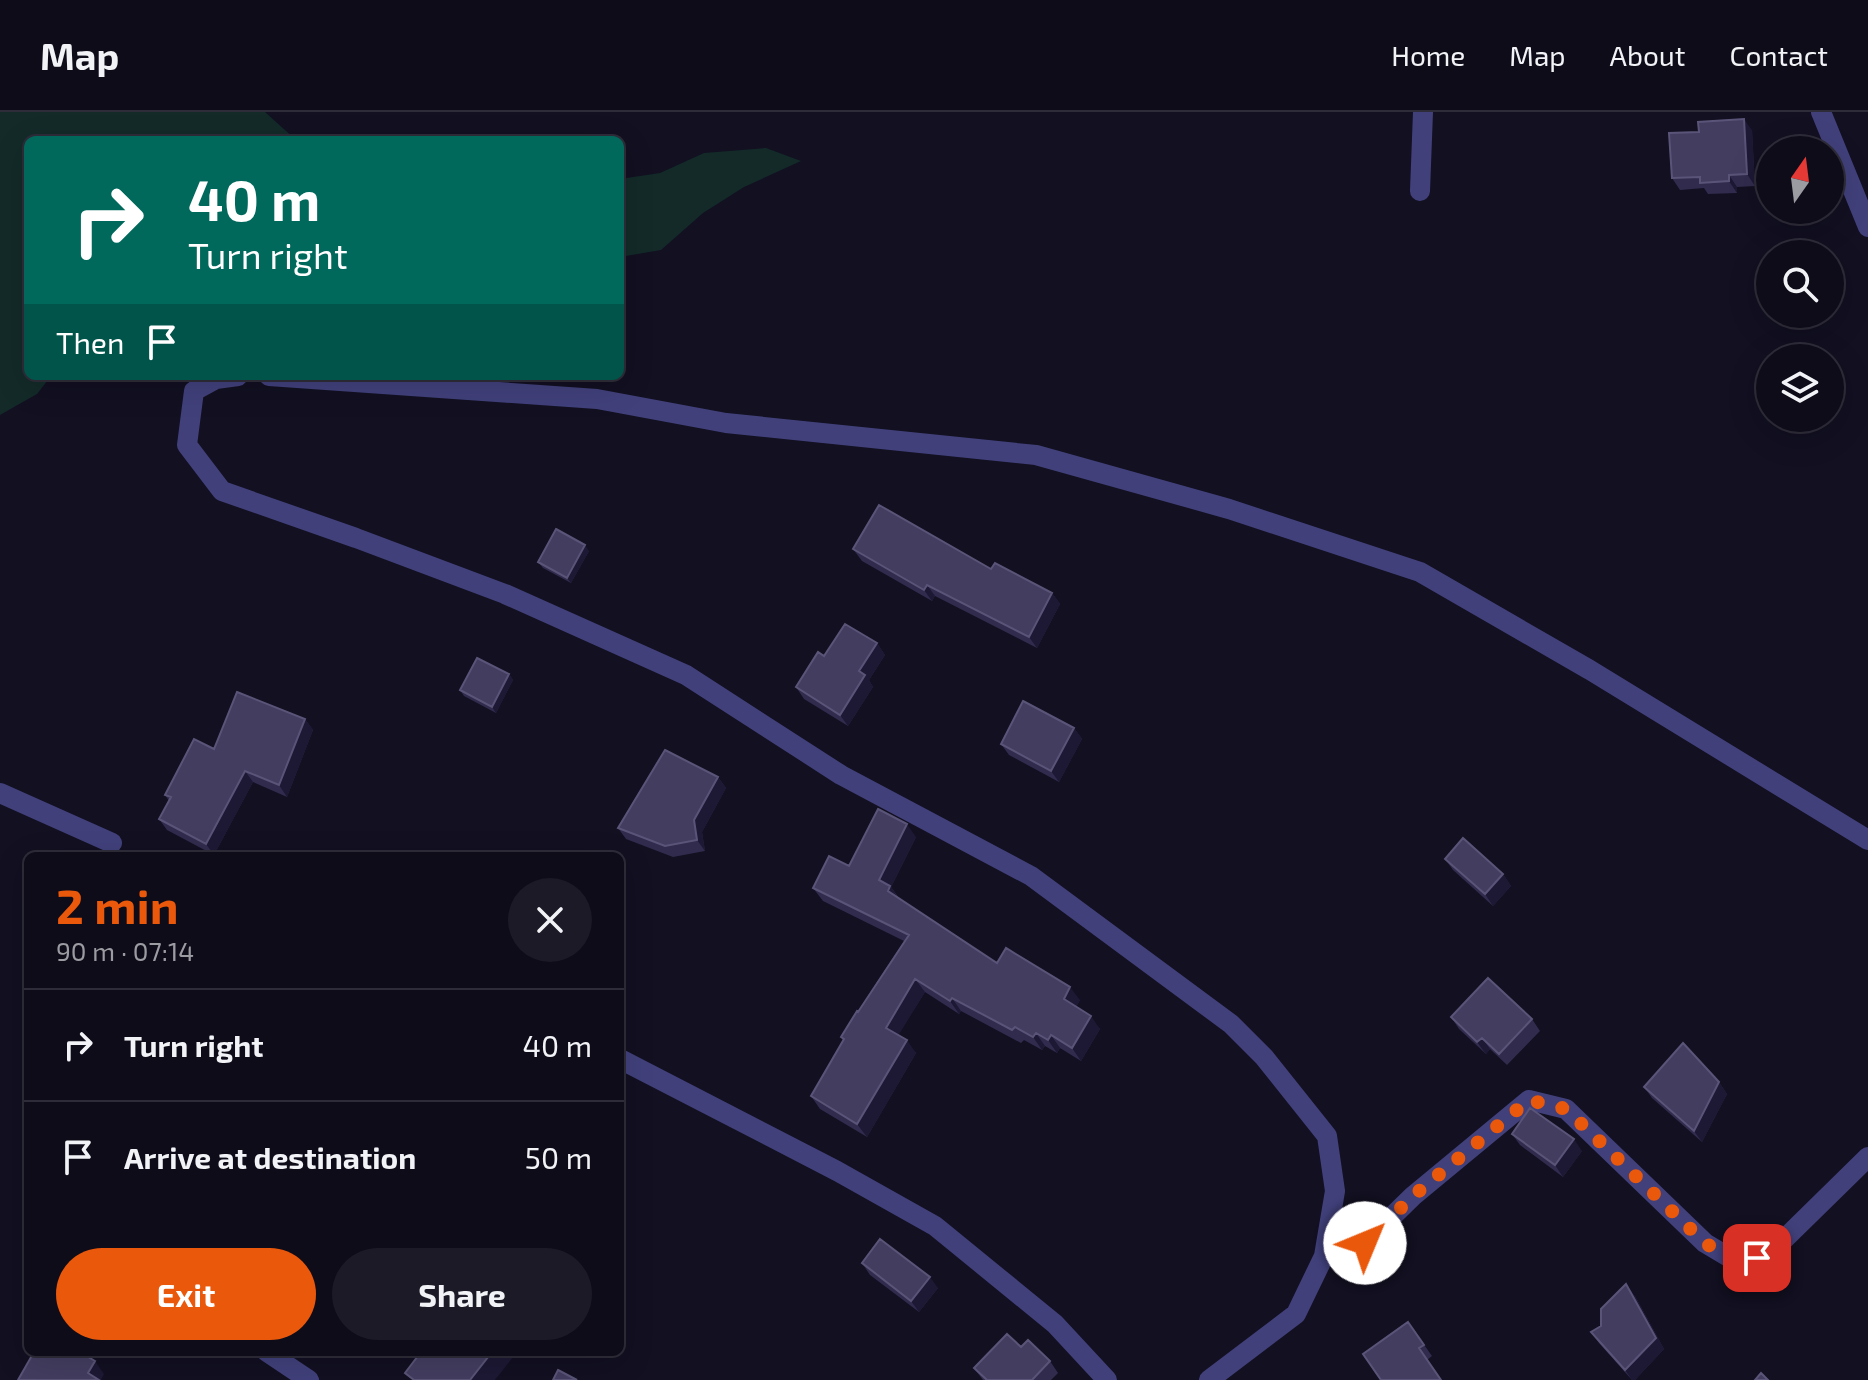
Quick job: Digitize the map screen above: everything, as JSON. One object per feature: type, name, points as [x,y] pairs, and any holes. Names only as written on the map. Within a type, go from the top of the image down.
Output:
[{"type":"street","points":[[1420,191],[1423,112]]},
{"type":"street","points":[[1821,112],[1868,227]]},
{"type":"street","points":[[214,380],[194,391],[187,445],[222,491],[505,594],[686,675],[841,775],[1031,876],[1231,1024],[1264,1057],[1327,1136],[1335,1191],[1324,1256],[1296,1314],[1209,1380]]},
{"type":"street","points":[[326,380],[597,399],[726,423],[1036,455],[1229,509],[1420,572],[1590,670],[1868,840]]},
{"type":"street","points":[[0,793],[112,843]]},
{"type":"street","points":[[624,1061],[837,1171],[935,1226],[1055,1324],[1107,1380]]},
{"type":"street","points":[[1324,1256],[1365,1243],[1413,1196],[1529,1100],[1566,1109],[1705,1243],[1742,1265],[1771,1252],[1868,1157]]},
{"type":"street","points":[[273,1356],[309,1380]]},
{"type":"green space","points":[[0,112],[265,112],[292,136],[24,136],[24,380],[48,380],[37,394],[0,415]]},
{"type":"green space","points":[[766,148],[801,161],[744,187],[703,213],[661,250],[624,256],[624,178],[660,173],[704,153]]},
{"type":"building","points":[[1744,119],[1747,174],[1729,175],[1729,181],[1700,183],[1700,177],[1672,178],[1669,133],[1699,132],[1698,122]]},
{"type":"building","points":[[879,505],[991,569],[995,563],[1052,593],[1029,637],[927,585],[924,590],[853,549]]},
{"type":"building","points":[[556,529],[585,545],[567,578],[538,562]]},
{"type":"building","points":[[845,624],[877,643],[859,671],[865,675],[840,715],[796,687],[818,652],[824,656]]},
{"type":"building","points":[[477,658],[509,674],[492,707],[460,690]]},
{"type":"building","points":[[237,692],[305,719],[279,785],[245,771],[206,844],[159,819],[171,797],[165,795],[194,739],[214,749]]},
{"type":"building","points":[[1023,701],[1074,728],[1051,771],[1001,744]]},
{"type":"building","points":[[665,750],[718,777],[694,820],[697,840],[665,846],[618,828]]},
{"type":"building","points":[[878,809],[907,824],[879,880],[890,886],[888,891],[997,963],[1006,948],[1070,987],[1064,999],[1091,1016],[1072,1048],[1051,1035],[1048,1040],[1036,1033],[1033,1037],[1015,1027],[1012,1030],[952,998],[950,1001],[915,979],[886,1028],[907,1040],[857,1124],[811,1096],[844,1039],[841,1037],[909,935],[813,888],[829,856],[849,866]]},
{"type":"building","points":[[1463,838],[1503,874],[1485,894],[1445,859]]},
{"type":"building","points":[[1488,978],[1532,1019],[1499,1054],[1482,1038],[1477,1042],[1451,1017]]},
{"type":"building","points":[[1683,1043],[1719,1082],[1694,1131],[1644,1087]]},
{"type":"building","points":[[1530,1108],[1574,1139],[1555,1165],[1512,1134]]},
{"type":"building","points":[[880,1239],[930,1277],[911,1301],[862,1263]]},
{"type":"building","points":[[1626,1284],[1656,1338],[1625,1370],[1591,1332],[1601,1326],[1601,1309]]},
{"type":"building","points":[[1408,1322],[1424,1345],[1419,1348],[1441,1380],[1381,1380],[1363,1354]]},
{"type":"building","points":[[1007,1334],[1021,1347],[1028,1340],[1050,1361],[1032,1380],[987,1380],[974,1368]]},
{"type":"building","points":[[32,1356],[87,1356],[95,1361],[88,1373],[99,1380],[18,1380]]},
{"type":"building","points":[[418,1356],[489,1356],[470,1380],[414,1380],[405,1373]]},
{"type":"building","points":[[558,1370],[577,1380],[553,1380]]},
{"type":"building","points":[[1761,1373],[1768,1380],[1755,1380]]},
{"type":"route","points":[[1365,1243],[1413,1196],[1529,1100],[1566,1109],[1705,1243],[1742,1265],[1757,1258]]}]
